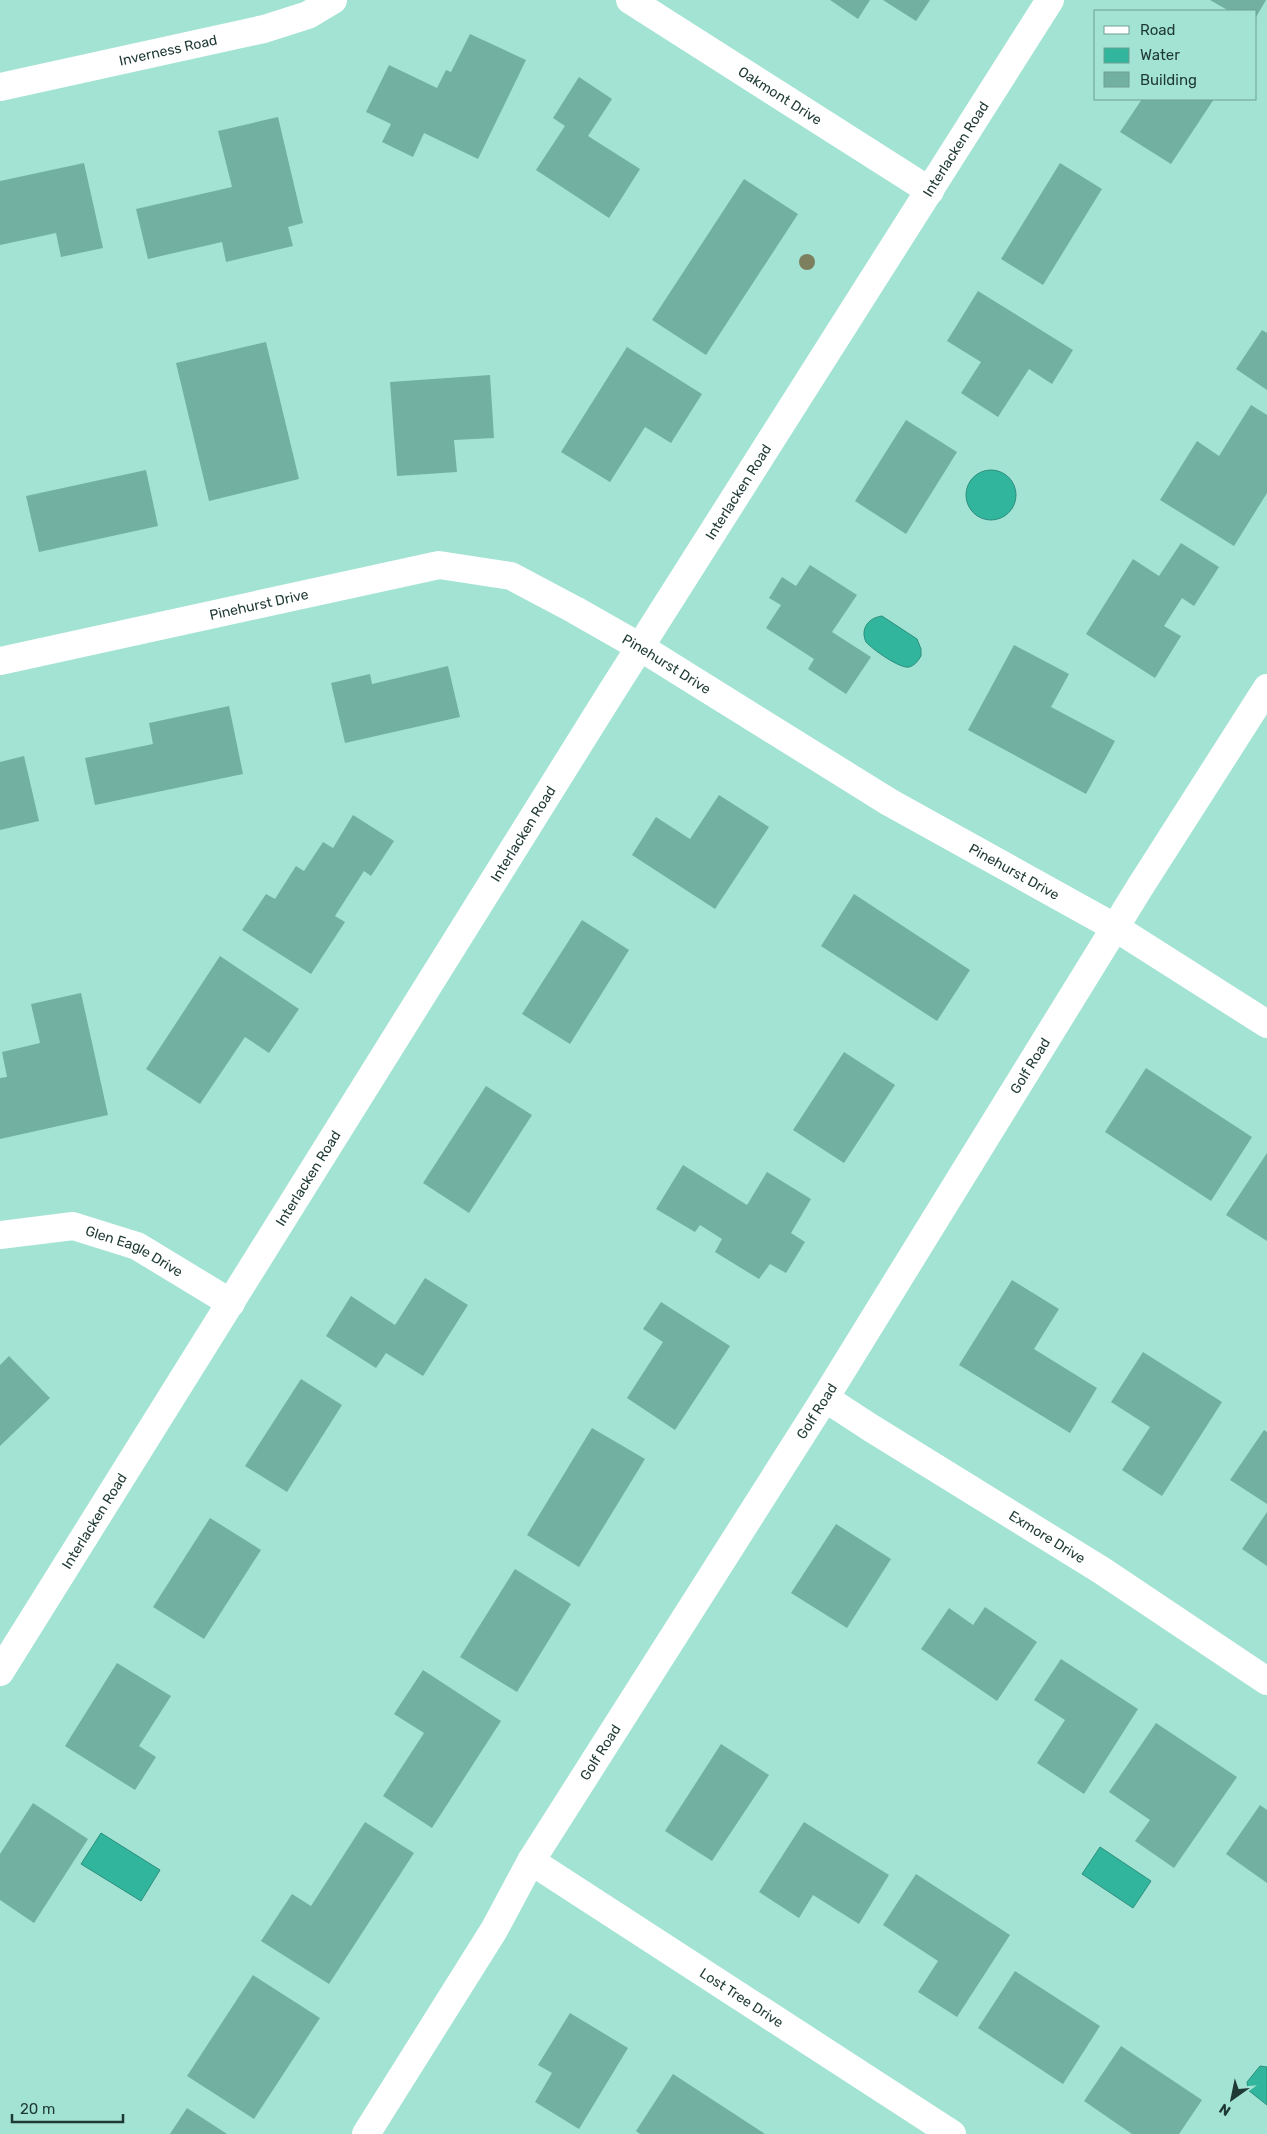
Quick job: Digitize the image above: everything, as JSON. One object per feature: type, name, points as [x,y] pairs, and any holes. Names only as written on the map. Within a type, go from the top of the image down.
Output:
[{"type":"street","name":"Inverness Road","points":[[0,87],[264,29],[308,16],[333,0]]},
{"type":"street","name":"Oakmont Drive","points":[[630,0],[930,191]]},
{"type":"street","name":"Interlacken Road","points":[[0,1672],[640,647],[1050,0]]},
{"type":"street","name":"Pinehurst Drive","points":[[0,660],[439,565],[511,576],[640,647],[889,802],[1116,928],[1267,1024]]},
{"type":"street","name":"Golf Road","points":[[366,2134],[494,1930],[531,1861],[825,1398],[1267,688]]},
{"type":"street","name":"Glen Eagle Drive","points":[[0,1235],[73,1226],[136,1246],[231,1303]]},
{"type":"street","name":"Exmore Drive","points":[[825,1398],[1101,1570],[1267,1681]]},
{"type":"street","name":"Lost Tree Drive","points":[[531,1861],[952,2134]]},
{"type":"water","points":[[986,470],[996,470],[1009,477],[1016,490],[1016,500],[1009,513],[996,520],[986,520],[977,516],[970,509],[966,500],[966,490],[970,481],[977,474]]},
{"type":"water","points":[[882,616],[917,639],[921,649],[921,656],[913,666],[905,667],[893,662],[866,642],[864,633],[866,625],[873,619]]},
{"type":"water","points":[[101,1833],[160,1870],[141,1901],[81,1864]]},
{"type":"water","points":[[1100,1847],[1151,1881],[1133,1908],[1082,1874]]},
{"type":"water","points":[[1260,2066],[1267,2067],[1267,2105],[1248,2090],[1247,2082]]},
{"type":"building","points":[[830,0],[870,0],[858,19]]},
{"type":"building","points":[[883,0],[930,0],[916,21]]},
{"type":"building","points":[[1210,0],[1266,0],[1257,15],[1257,10],[1227,10]]},
{"type":"building","points":[[470,34],[526,60],[478,159],[424,133],[413,157],[382,142],[391,124],[366,112],[389,65],[437,88],[446,70],[451,72]]},
{"type":"building","points":[[579,77],[612,99],[588,136],[640,169],[609,218],[536,170],[565,126],[553,118]]},
{"type":"building","points":[[1141,100],[1213,100],[1171,164],[1120,132]]},
{"type":"building","points":[[278,117],[303,223],[288,227],[293,246],[226,262],[222,242],[148,259],[136,209],[232,187],[218,131]]},
{"type":"building","points":[[84,163],[103,248],[61,257],[56,233],[0,245],[0,181]]},
{"type":"building","points":[[1060,163],[1102,189],[1043,285],[1001,259]]},
{"type":"building","points":[[744,179],[798,214],[706,355],[652,320]]},
{"type":"building","points":[[978,291],[1073,350],[1052,384],[1029,369],[998,417],[961,393],[981,362],[947,341]]},
{"type":"building","points":[[1262,330],[1267,333],[1267,390],[1236,369]]},
{"type":"building","points":[[266,342],[299,479],[209,501],[176,363]]},
{"type":"building","points":[[627,347],[702,394],[671,443],[645,427],[610,482],[561,452]]},
{"type":"building","points":[[490,375],[494,438],[454,440],[457,472],[397,476],[390,382]]},
{"type":"building","points":[[1251,405],[1267,415],[1267,493],[1234,546],[1160,500],[1197,441],[1219,456]]},
{"type":"building","points":[[906,420],[957,452],[906,534],[855,501]]},
{"type":"building","points":[[146,470],[158,526],[39,552],[26,496]]},
{"type":"building","points":[[1181,543],[1219,567],[1194,606],[1182,598],[1164,626],[1181,636],[1155,678],[1086,634],[1133,559],[1159,576]]},
{"type":"building","points":[[810,565],[857,595],[832,632],[871,657],[846,694],[808,669],[814,659],[766,628],[781,605],[769,598],[782,577],[796,586]]},
{"type":"building","points":[[1014,645],[1069,674],[1051,707],[1115,741],[1086,794],[968,730]]},
{"type":"building","points":[[448,666],[460,717],[345,743],[331,683],[370,674],[372,684]]},
{"type":"building","points":[[229,706],[243,774],[95,805],[85,758],[153,744],[149,723]]},
{"type":"building","points":[[24,756],[39,821],[0,830],[0,762]]},
{"type":"building","points":[[719,795],[769,827],[715,909],[632,855],[656,817],[690,839]]},
{"type":"building","points":[[353,815],[394,841],[371,876],[364,871],[335,916],[345,922],[311,974],[242,930],[266,894],[275,899],[296,866],[304,871],[323,842],[333,848]]},
{"type":"building","points":[[854,894],[970,970],[937,1021],[821,946]]},
{"type":"building","points":[[582,920],[629,950],[570,1044],[522,1014]]},
{"type":"building","points":[[220,956],[299,1009],[269,1053],[245,1037],[200,1104],[146,1069]]},
{"type":"building","points":[[81,993],[108,1115],[0,1139],[0,1078],[7,1077],[2,1052],[40,1043],[31,1004]]},
{"type":"building","points":[[844,1052],[895,1085],[844,1163],[793,1130]]},
{"type":"building","points":[[1146,1068],[1252,1137],[1211,1201],[1105,1132]]},
{"type":"building","points":[[486,1086],[532,1115],[469,1213],[423,1183]]},
{"type":"building","points":[[1267,1153],[1267,1241],[1226,1215]]},
{"type":"building","points":[[683,1165],[747,1205],[767,1172],[811,1199],[791,1233],[805,1242],[786,1273],[770,1264],[759,1279],[715,1252],[722,1239],[700,1225],[695,1232],[656,1209]]},
{"type":"building","points":[[425,1278],[468,1305],[423,1376],[386,1353],[376,1368],[326,1336],[351,1296],[395,1325]]},
{"type":"building","points":[[1012,1280],[1059,1309],[1034,1349],[1097,1388],[1070,1433],[959,1365]]},
{"type":"building","points":[[661,1302],[730,1346],[675,1430],[627,1398],[663,1342],[643,1329]]},
{"type":"building","points":[[1143,1352],[1222,1402],[1162,1496],[1122,1470],[1150,1427],[1111,1402]]},
{"type":"building","points":[[9,1356],[50,1398],[0,1446],[0,1365]]},
{"type":"building","points":[[301,1379],[342,1405],[287,1492],[245,1466]]},
{"type":"building","points":[[592,1428],[645,1459],[579,1567],[527,1535]]},
{"type":"building","points":[[1264,1430],[1267,1432],[1267,1504],[1230,1480]]},
{"type":"building","points":[[1267,1512],[1267,1566],[1242,1549]]},
{"type":"building","points":[[210,1518],[261,1550],[204,1639],[153,1607]]},
{"type":"building","points":[[836,1524],[891,1559],[847,1628],[791,1593]]},
{"type":"building","points":[[515,1569],[571,1604],[517,1692],[460,1657]]},
{"type":"building","points":[[985,1607],[1037,1642],[997,1701],[921,1649],[949,1608],[973,1625]]},
{"type":"building","points":[[1061,1659],[1138,1709],[1084,1794],[1037,1763],[1065,1720],[1034,1700]]},
{"type":"building","points":[[117,1663],[171,1696],[139,1746],[156,1757],[135,1790],[65,1746]]},
{"type":"building","points":[[423,1670],[501,1721],[432,1828],[383,1796],[424,1733],[394,1714]]},
{"type":"building","points":[[1156,1723],[1237,1777],[1174,1868],[1135,1841],[1150,1820],[1109,1792]]},
{"type":"building","points":[[721,1744],[769,1775],[712,1861],[665,1831]]},
{"type":"building","points":[[33,1803],[88,1839],[34,1923],[0,1900],[0,1854]]},
{"type":"building","points":[[1260,1805],[1267,1810],[1267,1883],[1226,1854]]},
{"type":"building","points":[[365,1822],[414,1853],[329,1984],[261,1941],[292,1894],[311,1906]]},
{"type":"building","points":[[804,1822],[889,1875],[859,1924],[813,1895],[799,1918],[759,1892]]},
{"type":"building","points":[[916,1874],[1010,1935],[957,2017],[918,1992],[938,1961],[883,1925]]},
{"type":"building","points":[[1015,1971],[1100,2026],[1063,2084],[978,2028]]},
{"type":"building","points":[[253,1975],[320,2018],[254,2119],[187,2076]]},
{"type":"building","points":[[570,2013],[628,2048],[579,2129],[535,2102],[552,2073],[538,2065]]},
{"type":"building","points":[[1121,2046],[1202,2100],[1179,2134],[1132,2134],[1084,2101]]},
{"type":"building","points":[[673,2074],[765,2134],[640,2134],[636,2131]]},
{"type":"building","points":[[187,2108],[227,2134],[170,2134]]}]
